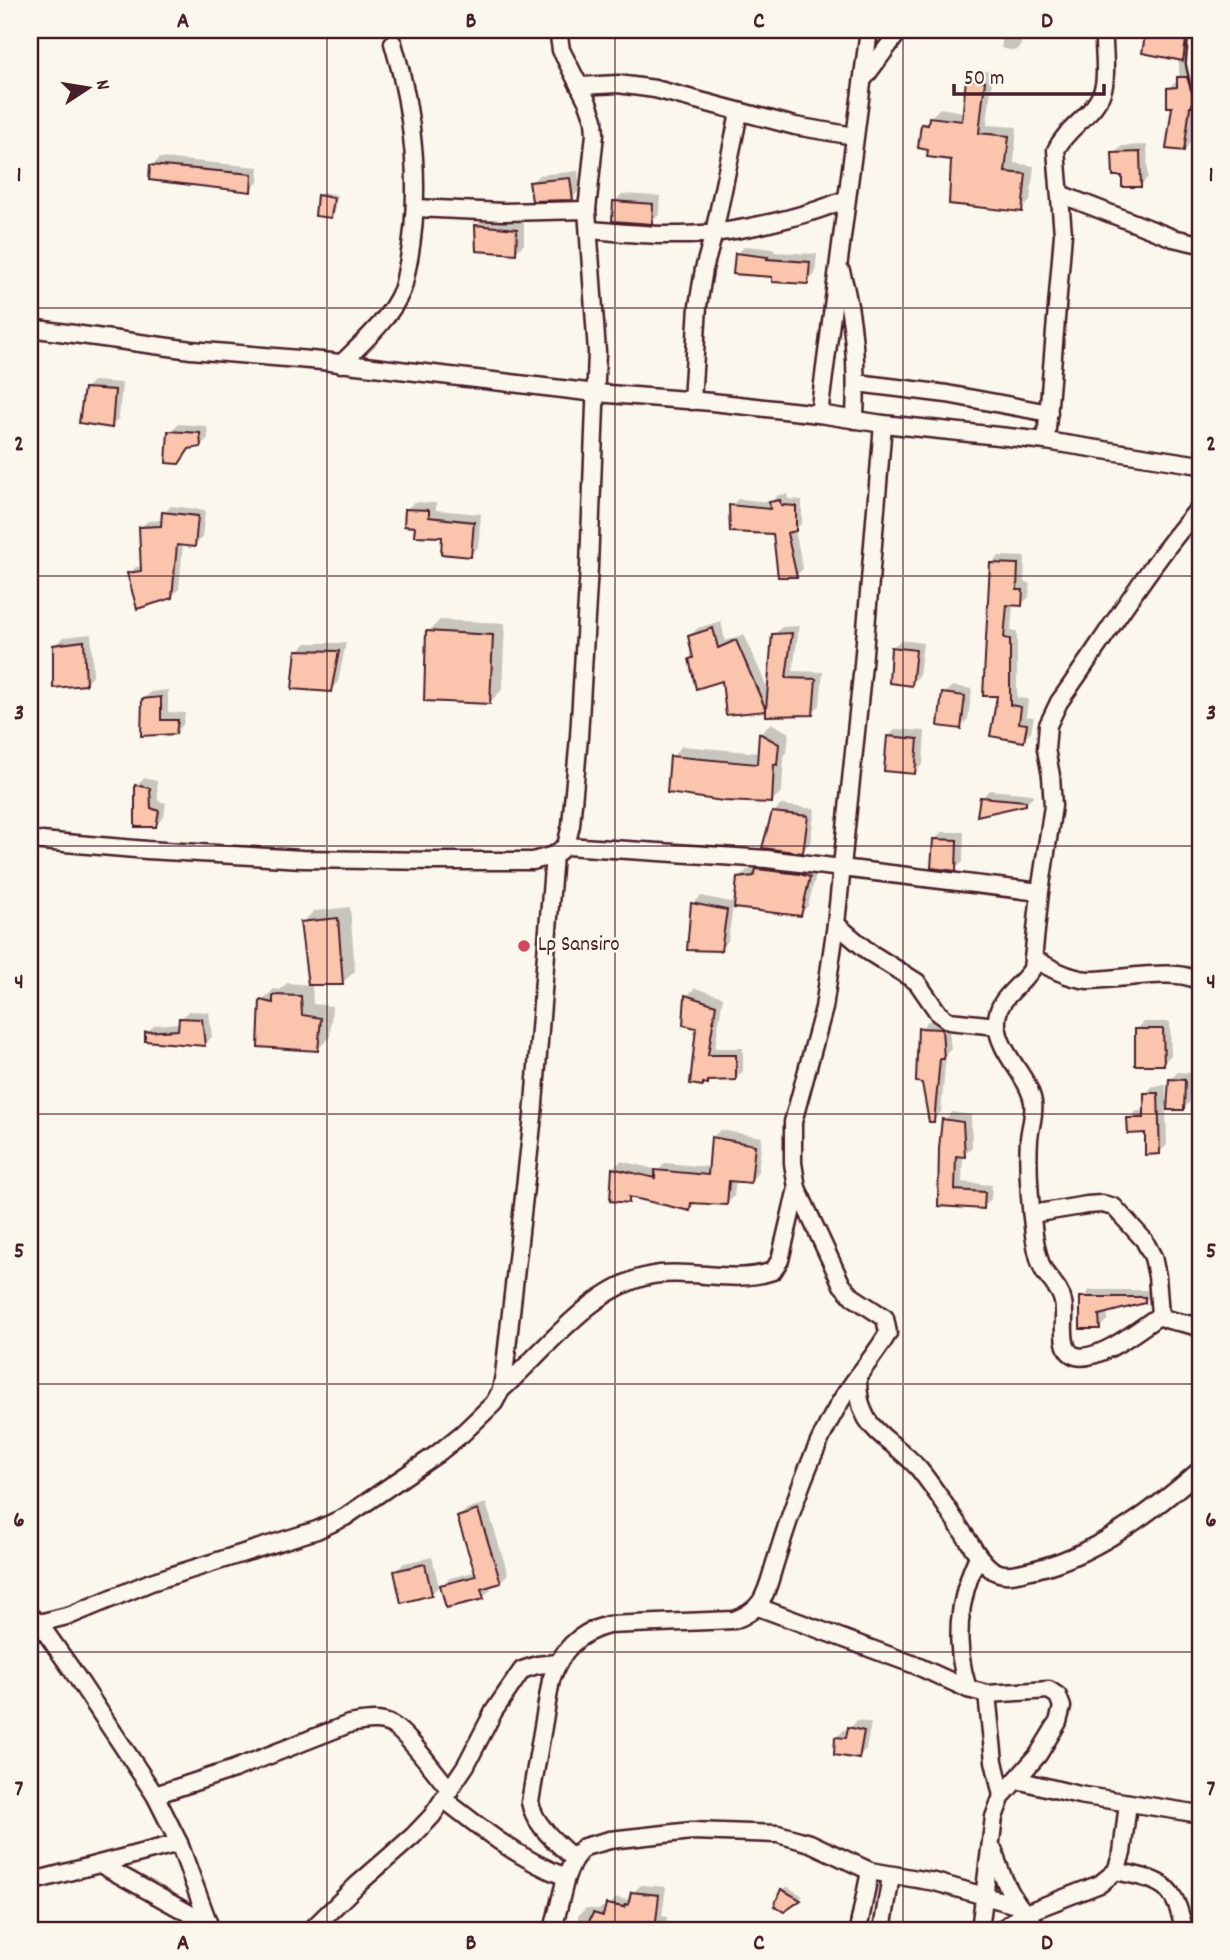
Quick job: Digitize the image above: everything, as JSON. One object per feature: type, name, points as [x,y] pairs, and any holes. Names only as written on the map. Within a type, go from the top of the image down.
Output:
[{"type":"street","points":[[501,1390],[531,1140],[560,851],[571,825],[579,737],[596,393],[597,352],[587,210],[594,120],[561,50],[558,30]]},
{"type":"street","points":[[819,414],[869,30]]},
{"type":"street","points":[[864,79],[900,30]]},
{"type":"street","points":[[1046,441],[1063,234],[1056,150],[1102,93],[1105,83],[1104,30]]},
{"type":"street","points":[[1199,30],[1195,63],[1200,86]]},
{"type":"street","points":[[341,363],[390,312],[402,289],[411,249],[415,208],[408,106],[403,74],[393,43]]},
{"type":"street","points":[[580,86],[618,84],[655,89],[739,113],[854,136]]},
{"type":"street","points":[[692,401],[698,306],[704,269],[739,113]]},
{"type":"street","points":[[1060,194],[1172,238],[1200,244]]},
{"type":"street","points":[[589,230],[680,235],[714,233],[818,210],[846,199]]},
{"type":"street","points":[[415,208],[503,212],[587,210]]},
{"type":"street","points":[[839,262],[850,302],[857,383],[855,420]]},
{"type":"street","points":[[30,328],[191,349],[819,414],[883,425],[1046,441],[1200,465]]},
{"type":"street","points":[[857,383],[947,394],[1049,413]]},
{"type":"street","points":[[574,1859],[538,1821],[531,1811],[530,1802],[551,1680],[557,1663],[576,1639],[591,1629],[608,1625],[734,1620],[749,1615],[758,1607],[766,1593],[791,1514],[821,1437],[840,1401],[888,1333],[885,1318],[853,1297],[842,1285],[797,1188],[793,1163],[793,1122],[824,1009],[836,924],[863,665],[883,425]]},
{"type":"street","points":[[1160,1315],[1116,1344],[1098,1352],[1076,1356],[1069,1352],[1065,1344],[1063,1300],[1042,1269],[1034,1235],[1029,1176],[1032,1100],[1028,1088],[1003,1047],[997,1026],[998,1012],[1004,997],[1026,979],[1032,969],[1053,806],[1046,749],[1048,725],[1059,702],[1148,573],[1200,507]]},
{"type":"street","points":[[30,840],[302,859],[521,861],[560,851],[767,859],[1040,892]]},
{"type":"street","points":[[836,924],[869,952],[917,982],[939,1014],[949,1021],[997,1026]]},
{"type":"street","points":[[1033,958],[1062,973],[1088,980],[1176,974],[1195,978],[1200,983]]},
{"type":"street","points":[[209,1927],[179,1843],[155,1795],[34,1620],[71,1615],[151,1582],[317,1530],[345,1517],[437,1454],[483,1415],[501,1390],[587,1307],[612,1290],[633,1280],[658,1274],[744,1277],[773,1271],[780,1260],[797,1188]]},
{"type":"street","points":[[1032,1214],[1071,1210],[1087,1205],[1102,1204],[1114,1207],[1144,1240],[1153,1257],[1160,1315],[1165,1319],[1191,1323],[1200,1329]]},
{"type":"street","points":[[858,1376],[858,1393],[863,1415],[919,1470],[978,1556],[990,1569],[1000,1574],[1059,1563],[1090,1550],[1200,1470]]},
{"type":"street","points":[[968,1689],[960,1658],[959,1619],[963,1594],[978,1556]]},
{"type":"street","points":[[758,1607],[915,1665],[968,1689],[987,1694],[1049,1690],[1058,1696],[1062,1707],[1058,1722],[1038,1755],[1002,1796],[994,1817],[980,1930]]},
{"type":"street","points":[[311,1930],[413,1836],[447,1795],[494,1711],[522,1671],[530,1667],[557,1663]]},
{"type":"street","points":[[987,1694],[994,1761],[1002,1796]]},
{"type":"street","points":[[155,1795],[234,1769],[349,1724],[369,1720],[391,1725],[403,1735],[447,1795],[519,1854],[566,1877]]},
{"type":"street","points":[[1017,1780],[1079,1795],[1200,1814]]},
{"type":"street","points":[[1000,1930],[1020,1909],[1100,1884],[1116,1871],[1122,1853],[1128,1802]]},
{"type":"street","points":[[553,1930],[566,1877],[574,1859],[584,1847],[594,1843],[673,1833],[733,1831],[778,1834],[810,1843],[870,1871],[935,1882],[1020,1909]]},
{"type":"street","points":[[30,1882],[179,1843]]},
{"type":"street","points":[[992,1846],[1007,1889],[1020,1909],[1040,1930]]},
{"type":"street","points":[[100,1864],[209,1927]]},
{"type":"street","points":[[858,1930],[870,1871]]},
{"type":"street","points":[[1116,1871],[1164,1885],[1173,1894],[1180,1909],[1184,1930]]},
{"type":"street","points":[[882,1930],[891,1876]]},
{"type":"building","points":[[1146,30],[1187,33],[1183,61],[1142,53]]},
{"type":"building","points":[[1177,77],[1187,77],[1192,93],[1184,151],[1166,149],[1172,107],[1167,107],[1167,88],[1177,87]]},
{"type":"building","points":[[966,79],[985,81],[979,133],[1009,136],[1005,172],[1026,174],[1022,212],[949,204],[951,160],[927,157],[928,150],[918,148],[921,124],[928,125],[929,117],[962,121]]},
{"type":"building","points":[[1140,152],[1141,187],[1122,187],[1122,176],[1113,176],[1112,153]]},
{"type":"building","points":[[150,165],[252,174],[251,192],[149,180]]},
{"type":"building","points":[[570,178],[573,200],[532,201],[529,182]]},
{"type":"building","points":[[317,195],[334,198],[331,218],[315,216]]},
{"type":"building","points":[[613,201],[653,204],[652,224],[612,221]]},
{"type":"building","points":[[475,225],[517,229],[516,254],[476,251]]},
{"type":"building","points":[[735,253],[768,257],[767,259],[810,262],[808,284],[772,282],[772,277],[733,274]]},
{"type":"building","points":[[84,388],[115,390],[112,428],[79,423]]},
{"type":"building","points":[[168,431],[200,433],[201,447],[189,449],[179,464],[166,463]]},
{"type":"building","points":[[780,500],[781,505],[796,506],[796,531],[787,533],[797,577],[778,577],[773,534],[730,532],[729,505],[770,509],[769,502]]},
{"type":"building","points":[[405,509],[429,510],[429,517],[474,522],[471,557],[441,554],[442,537],[414,536],[415,527],[404,526]]},
{"type":"building","points":[[162,512],[198,516],[195,547],[177,545],[172,598],[137,609],[127,573],[141,571],[139,527],[161,526]]},
{"type":"building","points":[[990,563],[1018,564],[1017,590],[1023,590],[1022,606],[1007,605],[1004,638],[1010,639],[1010,705],[1021,707],[1019,723],[1027,724],[1024,742],[990,736],[997,696],[983,696]]},
{"type":"building","points":[[713,628],[718,648],[736,640],[766,710],[772,634],[792,633],[786,678],[816,679],[813,715],[766,716],[766,711],[726,715],[722,681],[696,689],[689,659],[693,658],[688,636]]},
{"type":"building","points":[[426,631],[493,635],[490,704],[424,701]]},
{"type":"building","points":[[84,641],[86,685],[53,688],[53,645]]},
{"type":"building","points":[[891,647],[916,650],[912,686],[889,683]]},
{"type":"building","points":[[296,650],[339,651],[331,692],[292,689]]},
{"type":"building","points":[[942,693],[965,696],[961,729],[938,726]]},
{"type":"building","points":[[161,697],[161,720],[178,720],[176,734],[141,736],[142,699]]},
{"type":"building","points":[[759,733],[779,744],[777,765],[774,764],[772,803],[723,801],[667,793],[670,756],[757,764]]},
{"type":"building","points":[[887,736],[918,739],[915,774],[884,771]]},
{"type":"building","points":[[135,785],[150,788],[151,808],[159,811],[156,827],[135,827]]},
{"type":"building","points":[[980,797],[1026,801],[1026,805],[977,816]]},
{"type":"building","points":[[772,812],[808,816],[803,853],[762,848]]},
{"type":"building","points":[[933,839],[957,840],[956,871],[931,868]]},
{"type":"building","points":[[756,869],[810,877],[801,916],[734,908],[737,878],[754,876]]},
{"type":"building","points":[[691,903],[727,910],[721,951],[687,950]]},
{"type":"building","points":[[338,918],[343,985],[308,985],[300,922]]},
{"type":"building","points":[[273,995],[301,996],[302,1015],[321,1018],[318,1051],[258,1047],[260,1000],[273,1003]]},
{"type":"building","points":[[685,995],[716,1005],[708,1055],[736,1055],[736,1080],[708,1081],[708,1084],[703,1083],[703,1086],[690,1084],[696,1028],[683,1025]]},
{"type":"building","points":[[179,1018],[202,1019],[205,1046],[145,1041],[145,1032],[178,1030]]},
{"type":"building","points":[[918,1028],[942,1029],[944,1059],[940,1059],[934,1122],[929,1122],[922,1083],[916,1082]]},
{"type":"building","points":[[1135,1029],[1163,1029],[1164,1065],[1135,1065]]},
{"type":"building","points":[[1169,1079],[1185,1080],[1184,1110],[1167,1110]]},
{"type":"building","points":[[1144,1093],[1158,1093],[1160,1154],[1145,1155],[1145,1133],[1128,1134],[1127,1118],[1144,1118]]},
{"type":"building","points":[[942,1119],[963,1122],[965,1157],[956,1156],[955,1190],[985,1192],[984,1209],[938,1206]]},
{"type":"building","points":[[711,1137],[755,1145],[751,1183],[729,1181],[727,1205],[691,1203],[690,1211],[629,1197],[629,1203],[610,1201],[612,1168],[655,1178],[655,1170],[708,1175]]},
{"type":"building","points":[[1080,1297],[1145,1297],[1145,1303],[1099,1315],[1100,1329],[1080,1329]]},
{"type":"building","points":[[478,1510],[501,1583],[481,1589],[484,1599],[446,1608],[440,1585],[476,1576],[457,1517]]},
{"type":"building","points":[[425,1564],[432,1595],[401,1603],[394,1571]]},
{"type":"building","points":[[848,1727],[864,1731],[859,1759],[834,1755],[835,1737],[846,1738]]},
{"type":"building","points":[[781,1889],[801,1900],[784,1912],[774,1906]]},
{"type":"building","points":[[631,1892],[659,1895],[655,1930],[585,1930],[593,1913],[603,1916],[606,1904],[624,1907],[625,1904],[628,1905]]},
{"type":"place","name":"Lp Sansiro","points":[[524,946]]}]
